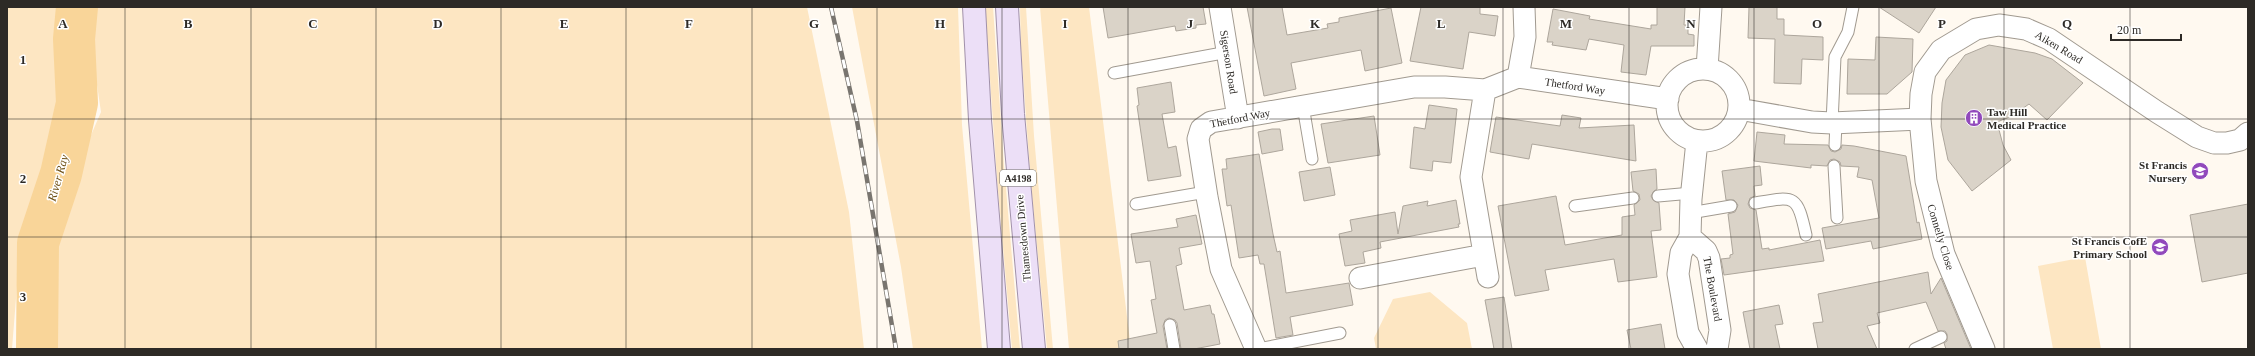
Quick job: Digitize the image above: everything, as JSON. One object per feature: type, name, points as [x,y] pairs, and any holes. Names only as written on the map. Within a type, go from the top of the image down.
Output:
[{"type":"main road","name":"A4198","points":[[974,7],[980,120],[999,349]]},
{"type":"main road","name":"Thamesdown Drive","points":[[1007,7],[1014,122],[1034,349]]},
{"type":"street","name":"Sigerson Road","points":[[1220,7],[1238,118]]},
{"type":"street","points":[[1518,78],[1526,37],[1524,7]]},
{"type":"street","points":[[1707,69],[1711,7]]},
{"type":"street","name":"Aiken Road","points":[[1920,119],[1921,94],[1925,72],[1937,55],[1960,37],[1976,29],[1998,25],[2026,29],[2049,39],[2157,112],[2197,137],[2214,144],[2227,143],[2240,140],[2248,133]]},
{"type":"street","points":[[1707,69],[1720,74],[1731,82],[1738,95],[1739,109],[1734,123],[1725,134],[1712,140],[1697,141],[1684,136],[1673,126],[1668,113],[1668,100],[1670,91],[1679,78],[1692,71],[1707,69]]},
{"type":"street","name":"Thetford Way","points":[[1257,349],[1221,269],[1206,192],[1198,135],[1205,125],[1211,122],[1414,87],[1444,87],[1485,90],[1518,78],[1668,100]]},
{"type":"street","points":[[1485,90],[1471,176],[1488,277]]},
{"type":"street","points":[[1739,109],[1812,122],[1834,123],[1920,119]]},
{"type":"street","name":"Connelly Close","points":[[1920,119],[1926,181],[1944,254],[1968,326],[1984,349]]},
{"type":"street","points":[[1697,141],[1691,203],[1690,236],[1681,253],[1678,274],[1688,333],[1697,349]]},
{"type":"street","name":"The Boulevard","points":[[1690,236],[1706,251],[1709,258],[1720,330],[1717,349]]},
{"type":"street","points":[[1360,278],[1484,255]]},
{"type":"lane","points":[[1835,145],[1835,57],[1848,32],[1853,7]]},
{"type":"lane","points":[[1114,73],[1228,52]]},
{"type":"lane","points":[[1303,106],[1312,159]]},
{"type":"lane","points":[[1834,166],[1837,218]]},
{"type":"lane","points":[[1136,204],[1206,192]]},
{"type":"lane","points":[[1658,196],[1691,203],[1731,206]]},
{"type":"lane","points":[[1575,206],[1633,198]]},
{"type":"lane","points":[[1756,203],[1781,198],[1792,200],[1800,209],[1806,235]]},
{"type":"lane","points":[[1170,325],[1174,349]]},
{"type":"lane","points":[[1257,349],[1340,333]]},
{"type":"lane","points":[[1915,349],[1941,337]]},
{"type":"shaded area","points":[[7,7],[60,7],[55,24],[55,60],[58,86],[66,103],[68,120],[45,180],[29,210],[21,235],[12,349],[7,349]]},
{"type":"shaded area","points":[[94,7],[807,7],[849,212],[864,349],[42,349],[51,258],[69,186],[101,112],[91,44]]},
{"type":"shaded area","points":[[852,7],[958,7],[962,125],[982,349],[913,349],[901,267]]},
{"type":"shaded area","points":[[985,7],[993,7],[1004,166],[1020,349],[1012,349],[997,179]]},
{"type":"shaded area","points":[[1020,7],[1026,7],[1034,136],[1053,349],[1047,349],[1031,185],[1021,49]]},
{"type":"shaded area","points":[[1040,7],[1089,7],[1131,349],[1069,349]]},
{"type":"shaded area","points":[[2085,257],[2101,349],[2053,349],[2038,266]]},
{"type":"shaded area","points":[[1430,292],[1467,323],[1472,349],[1376,349],[1374,338],[1393,299]]},
{"type":"building","points":[[1103,7],[1203,7],[1206,24],[1196,25],[1196,28],[1176,31],[1175,26],[1108,38]]},
{"type":"building","points":[[1247,7],[1282,7],[1287,35],[1328,28],[1327,24],[1339,22],[1339,18],[1391,8],[1402,63],[1365,71],[1361,50],[1291,63],[1296,89],[1264,96]]},
{"type":"building","points":[[1421,7],[1480,7],[1480,14],[1498,16],[1495,36],[1469,32],[1463,69],[1410,61]]},
{"type":"building","points":[[1657,7],[1685,7],[1684,25],[1688,25],[1688,34],[1694,35],[1694,46],[1651,46],[1646,75],[1621,72],[1624,45],[1589,39],[1586,50],[1552,45],[1553,42],[1547,42],[1553,9],[1590,16],[1589,19],[1651,29],[1651,25],[1657,25]]},
{"type":"building","points":[[1749,7],[1777,7],[1777,19],[1784,19],[1784,35],[1823,37],[1823,60],[1802,59],[1801,84],[1774,83],[1775,39],[1748,38]]},
{"type":"building","points":[[1879,7],[1936,7],[1919,33]]},
{"type":"building","points":[[1876,37],[1913,39],[1912,72],[1887,94],[1847,94],[1848,59],[1875,60]]},
{"type":"building","name":"Taw Hill Medical Practice","points":[[1989,45],[2035,53],[2052,59],[2083,83],[2047,120],[2029,104],[2012,116],[1997,122],[2003,145],[2011,160],[1972,191],[1948,160],[1941,127],[1942,103],[1946,80],[1965,55]]},
{"type":"building","points":[[1171,82],[1175,112],[1162,114],[1168,148],[1176,146],[1181,176],[1148,181],[1137,106],[1139,105],[1137,88]]},
{"type":"building","points":[[1429,105],[1457,109],[1451,163],[1433,161],[1432,171],[1410,168],[1414,127],[1425,129]]},
{"type":"building","points":[[1562,115],[1581,118],[1579,128],[1634,125],[1636,161],[1532,144],[1529,159],[1490,152],[1496,117],[1560,126]]},
{"type":"building","points":[[1374,116],[1380,155],[1328,163],[1321,124]]},
{"type":"building","points":[[1280,129],[1283,150],[1262,154],[1258,132]]},
{"type":"building","points":[[1757,132],[1785,135],[1784,144],[1828,145],[1831,151],[1835,152],[1841,149],[1842,145],[1854,146],[1906,156],[1917,223],[1919,222],[1922,239],[1873,249],[1871,241],[1826,249],[1822,228],[1879,218],[1872,180],[1857,177],[1859,167],[1841,166],[1840,162],[1834,159],[1830,160],[1827,166],[1811,165],[1811,168],[1754,161]]},
{"type":"building","points":[[1259,154],[1273,234],[1277,252],[1280,251],[1286,293],[1349,283],[1353,305],[1290,317],[1293,335],[1276,338],[1264,264],[1260,264],[1258,255],[1239,258],[1231,205],[1227,206],[1222,169],[1227,169],[1226,159]]},
{"type":"building","points":[[1760,166],[1762,185],[1754,186],[1755,196],[1750,198],[1748,204],[1750,208],[1756,210],[1762,249],[1769,248],[1769,250],[1820,240],[1824,261],[1724,275],[1721,259],[1730,258],[1730,255],[1733,254],[1728,214],[1735,212],[1738,205],[1734,200],[1726,200],[1722,171]]},
{"type":"building","points":[[1330,167],[1335,195],[1304,201],[1299,172]]},
{"type":"building","points":[[1656,169],[1657,189],[1651,196],[1653,200],[1659,203],[1661,230],[1651,231],[1657,277],[1618,282],[1614,259],[1545,270],[1549,290],[1515,296],[1498,206],[1556,196],[1565,245],[1622,235],[1622,217],[1635,215],[1634,205],[1640,200],[1639,194],[1633,191],[1631,172]]},
{"type":"building","points":[[1456,200],[1460,224],[1458,224],[1459,227],[1380,242],[1381,248],[1363,252],[1365,263],[1345,266],[1339,234],[1352,231],[1350,220],[1395,212],[1398,234],[1403,206],[1428,201],[1427,206]]},
{"type":"building","points":[[2248,204],[2248,273],[2202,282],[2190,215]]},
{"type":"building","points":[[1196,215],[1202,244],[1179,248],[1182,264],[1176,266],[1184,310],[1210,305],[1212,314],[1214,314],[1220,344],[1194,349],[1181,349],[1177,323],[1175,320],[1169,318],[1165,320],[1163,326],[1167,349],[1119,349],[1118,341],[1157,333],[1151,300],[1156,299],[1150,261],[1136,263],[1131,234],[1178,227],[1176,219]]},
{"type":"building","points":[[1928,272],[1931,294],[1941,278],[1971,349],[1946,349],[1944,343],[1947,341],[1947,334],[1945,331],[1938,331],[1926,302],[1877,313],[1880,323],[1867,326],[1877,349],[1818,349],[1813,323],[1823,322],[1818,294]]},
{"type":"building","points":[[1504,297],[1512,349],[1494,349],[1485,300]]},
{"type":"building","points":[[1779,305],[1783,324],[1775,325],[1780,349],[1750,349],[1743,312]]},
{"type":"building","points":[[1661,324],[1665,349],[1631,349],[1627,330]]},
{"type":"waterway","name":"River Ray","points":[[37,349],[38,243],[61,174],[77,103],[74,39],[77,7]]},
{"type":"railway","points":[[831,7],[857,121],[896,349]]},
{"type":"place","name":"Taw Hill Medical Practice","points":[[1974,118]]},
{"type":"place","name":"St Francis Nursery","points":[[2200,171]]},
{"type":"place","name":"St Francis CofE Primary School","points":[[2160,247]]}]
